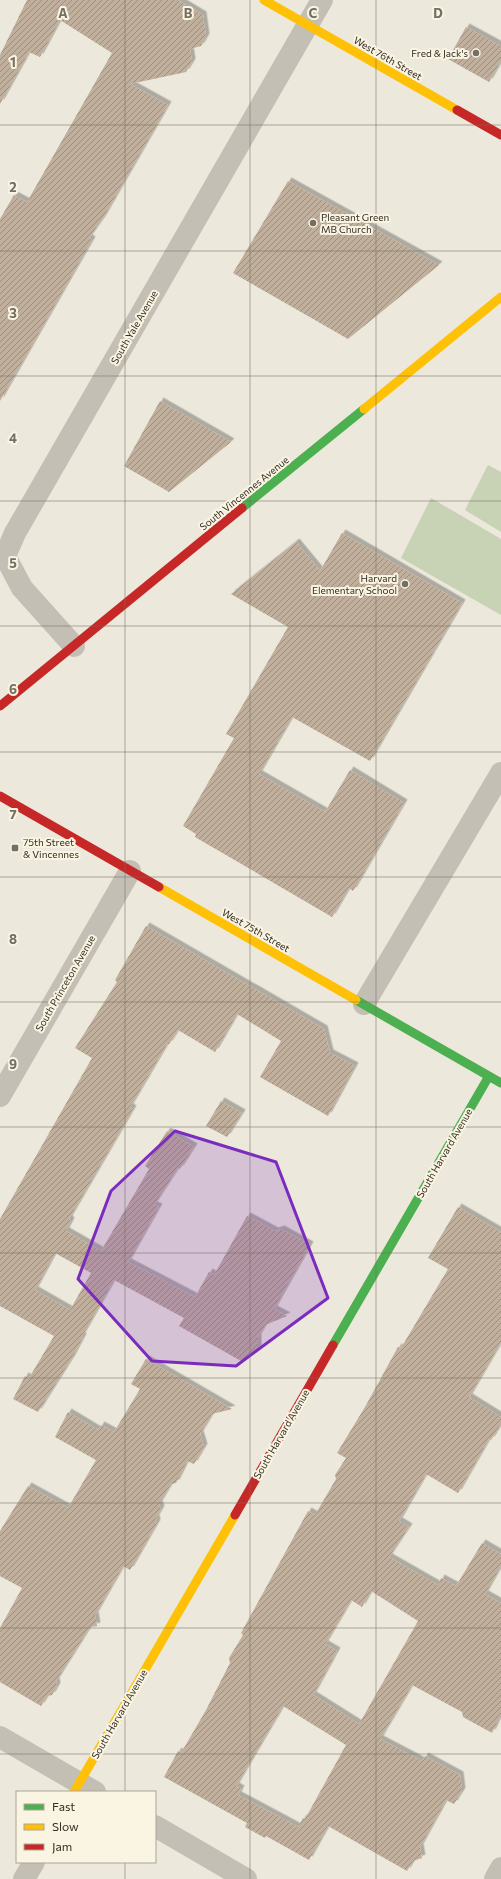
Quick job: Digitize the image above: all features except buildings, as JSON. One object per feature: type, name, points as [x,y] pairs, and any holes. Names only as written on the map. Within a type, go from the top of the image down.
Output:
[{"type":"street","name":"West 76th Street","points":[[264,0],[501,136]]},
{"type":"street","name":"South Yale Avenue","points":[[74,646],[22,588],[5,556],[19,526],[322,0]]},
{"type":"street","name":"South Vincennes Avenue","points":[[0,706],[501,297]]},
{"type":"street","points":[[364,1004],[501,773]]},
{"type":"street","name":"West 75th Street","points":[[0,796],[501,1083]]},
{"type":"street","name":"South Princeton Avenue","points":[[0,1096],[130,871]]},
{"type":"street","name":"South Harvard Avenue","points":[[83,1789],[489,1076]]},
{"type":"street","points":[[0,1738],[83,1789]]},
{"type":"street","points":[[156,1827],[246,1879]]},
{"type":"street","points":[[24,1879],[33,1863]]},
{"type":"street","points":[[495,1879],[501,1868]]},
{"type":"highlighted area","points":[[175,1131],[276,1162],[328,1298],[236,1366],[152,1361],[78,1279],[111,1191]]},
{"type":"green space","points":[[488,465],[501,472],[501,532],[465,510]]},
{"type":"green space","points":[[431,498],[501,539],[501,615],[401,558]]},
{"type":"traffic: fast","points":[[242,508],[364,409]]},
{"type":"traffic: fast","points":[[356,1000],[501,1083]]},
{"type":"traffic: fast","points":[[333,1345],[489,1076]]},
{"type":"traffic: slow","points":[[264,0],[457,110]]},
{"type":"traffic: slow","points":[[364,409],[501,297]]},
{"type":"traffic: slow","points":[[159,887],[356,1000]]},
{"type":"traffic: slow","points":[[75,1791],[235,1515]]},
{"type":"traffic: jam","points":[[457,110],[501,135]]},
{"type":"traffic: jam","points":[[0,706],[242,508]]},
{"type":"traffic: jam","points":[[0,796],[159,887]]},
{"type":"traffic: jam","points":[[235,1515],[333,1345]]},
{"type":"place","name":"Fred & Jack's","points":[[476,53]]},
{"type":"place","name":"Pleasant Green MB Church","points":[[313,223]]},
{"type":"place","name":"Harvard Elementary School","points":[[405,584]]},
{"type":"place","name":"75th Street & Vincennes","points":[[15,848]]}]
